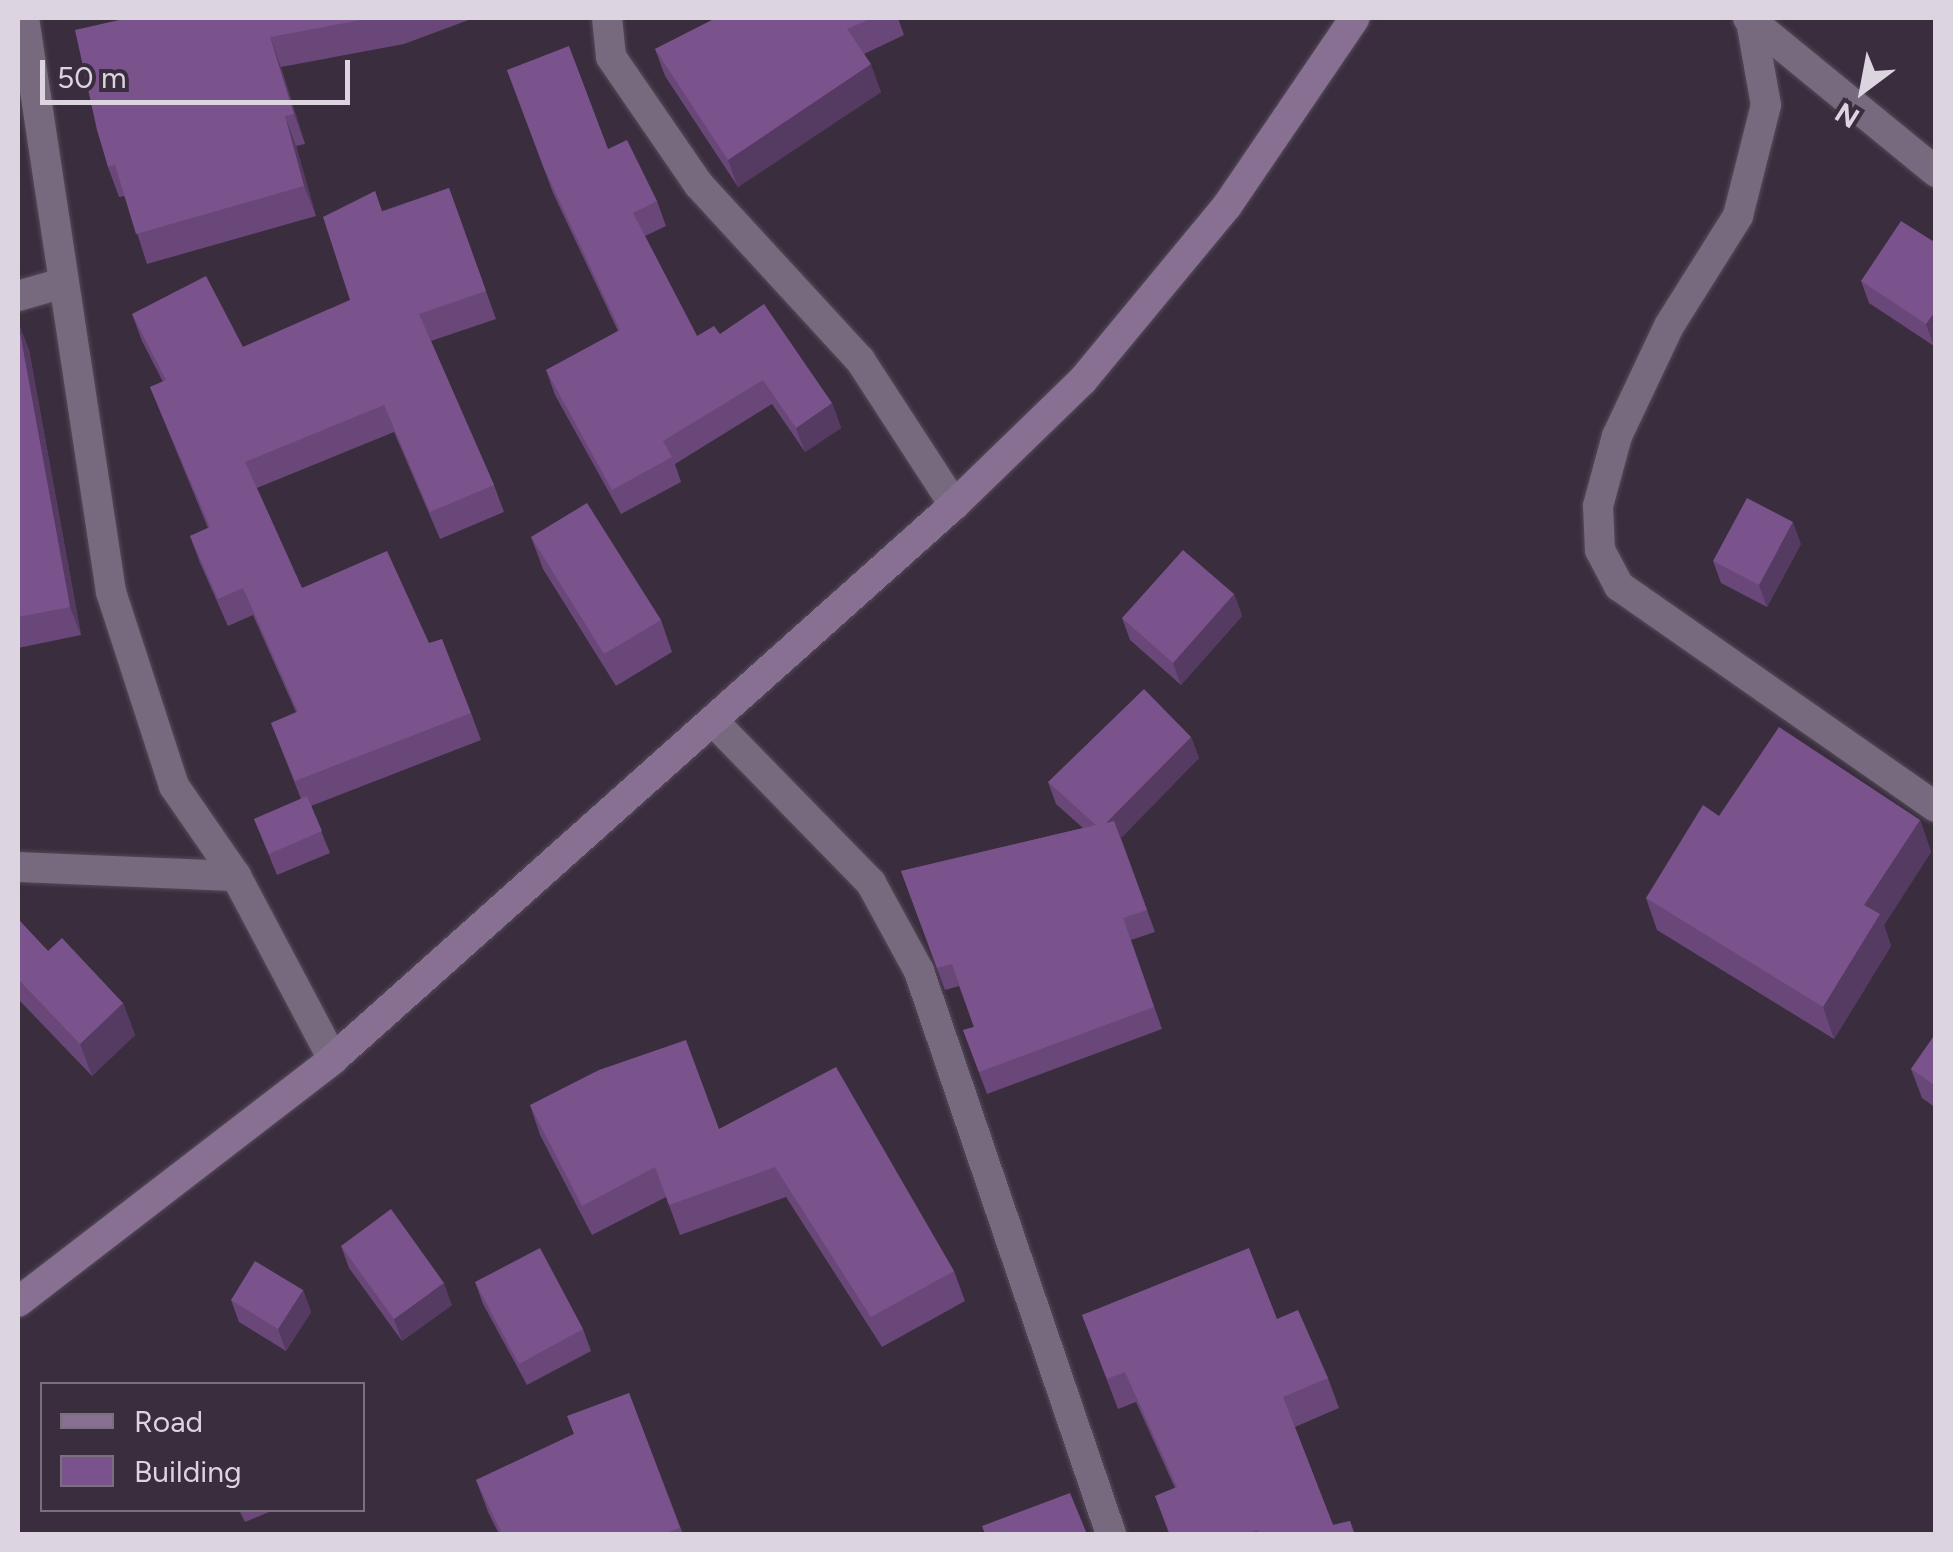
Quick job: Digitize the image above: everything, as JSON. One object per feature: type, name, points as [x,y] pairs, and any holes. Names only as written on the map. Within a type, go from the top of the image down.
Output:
[{"type":"street","points":[[24,18],[111,592],[174,786],[236,876],[333,1059]]},
{"type":"street","points":[[607,18],[612,57],[699,185],[860,360],[954,505]]},
{"type":"street","points":[[18,1302],[333,1059],[954,505],[1083,380],[1203,235],[1355,18]]},
{"type":"street","points":[[1749,19],[1936,172]]},
{"type":"street","points":[[1749,19],[1766,105],[1738,216],[1669,326],[1618,436],[1598,506],[1600,550],[1619,586],[1936,807]]},
{"type":"street","points":[[18,296],[62,283]]},
{"type":"street","points":[[714,720],[872,883],[919,971],[1111,1534]]},
{"type":"street","points":[[18,866],[236,876]]},
{"type":"building","points":[[128,18],[372,18],[270,37],[294,114],[285,116],[304,186],[136,234],[115,165],[108,167],[75,30]]},
{"type":"building","points":[[716,18],[872,18],[847,29],[871,64],[728,160],[655,49]]},
{"type":"building","points":[[569,46],[608,149],[627,140],[657,201],[633,213],[697,336],[714,326],[720,334],[764,304],[832,403],[796,428],[763,380],[663,441],[672,457],[612,490],[546,370],[620,330],[544,168],[507,70]]},
{"type":"building","points":[[449,188],[486,291],[419,314],[494,485],[430,512],[384,405],[245,462],[302,588],[387,551],[429,643],[442,639],[471,713],[295,781],[271,723],[298,712],[243,588],[218,599],[190,536],[210,527],[150,387],[166,380],[132,314],[206,276],[243,347],[350,300],[323,217],[375,191],[382,212]]},
{"type":"building","points":[[1901,221],[1936,243],[1936,310],[1926,324],[1861,281]]},
{"type":"building","points":[[18,322],[70,607],[18,617]]},
{"type":"building","points":[[1747,498],[1793,522],[1759,585],[1713,561]]},
{"type":"building","points":[[587,503],[661,620],[604,654],[531,537]]},
{"type":"building","points":[[1183,550],[1234,594],[1173,663],[1122,618]]},
{"type":"building","points":[[1144,689],[1191,737],[1106,823],[1114,821],[1147,910],[1123,918],[1154,1007],[979,1072],[963,1030],[974,1027],[952,964],[937,968],[901,871],[1096,825],[1048,782]]},
{"type":"building","points":[[1779,727],[1920,820],[1864,905],[1880,914],[1823,1007],[1646,898],[1703,805],[1719,816]]},
{"type":"building","points":[[307,796],[322,831],[269,854],[254,819]]},
{"type":"building","points":[[18,919],[48,951],[62,938],[123,1003],[80,1044],[18,979]]},
{"type":"building","points":[[1936,1033],[1936,1086],[1911,1069]]},
{"type":"building","points":[[686,1040],[719,1129],[836,1067],[954,1271],[871,1317],[775,1167],[669,1205],[655,1167],[582,1206],[530,1105],[599,1070]]},
{"type":"building","points":[[391,1209],[444,1283],[394,1319],[341,1246]]},
{"type":"building","points":[[540,1248],[583,1329],[519,1364],[475,1282]]},
{"type":"building","points":[[1249,1248],[1277,1319],[1298,1310],[1328,1378],[1283,1397],[1333,1525],[1350,1521],[1354,1534],[1259,1534],[1258,1530],[1246,1534],[1170,1534],[1155,1496],[1177,1487],[1125,1372],[1107,1379],[1082,1315]]},
{"type":"building","points":[[255,1261],[303,1290],[278,1329],[231,1300]]},
{"type":"building","points":[[629,1393],[680,1528],[663,1534],[502,1534],[476,1480],[574,1434],[567,1416]]},
{"type":"building","points":[[1070,1493],[1087,1534],[985,1534],[982,1526]]}]
